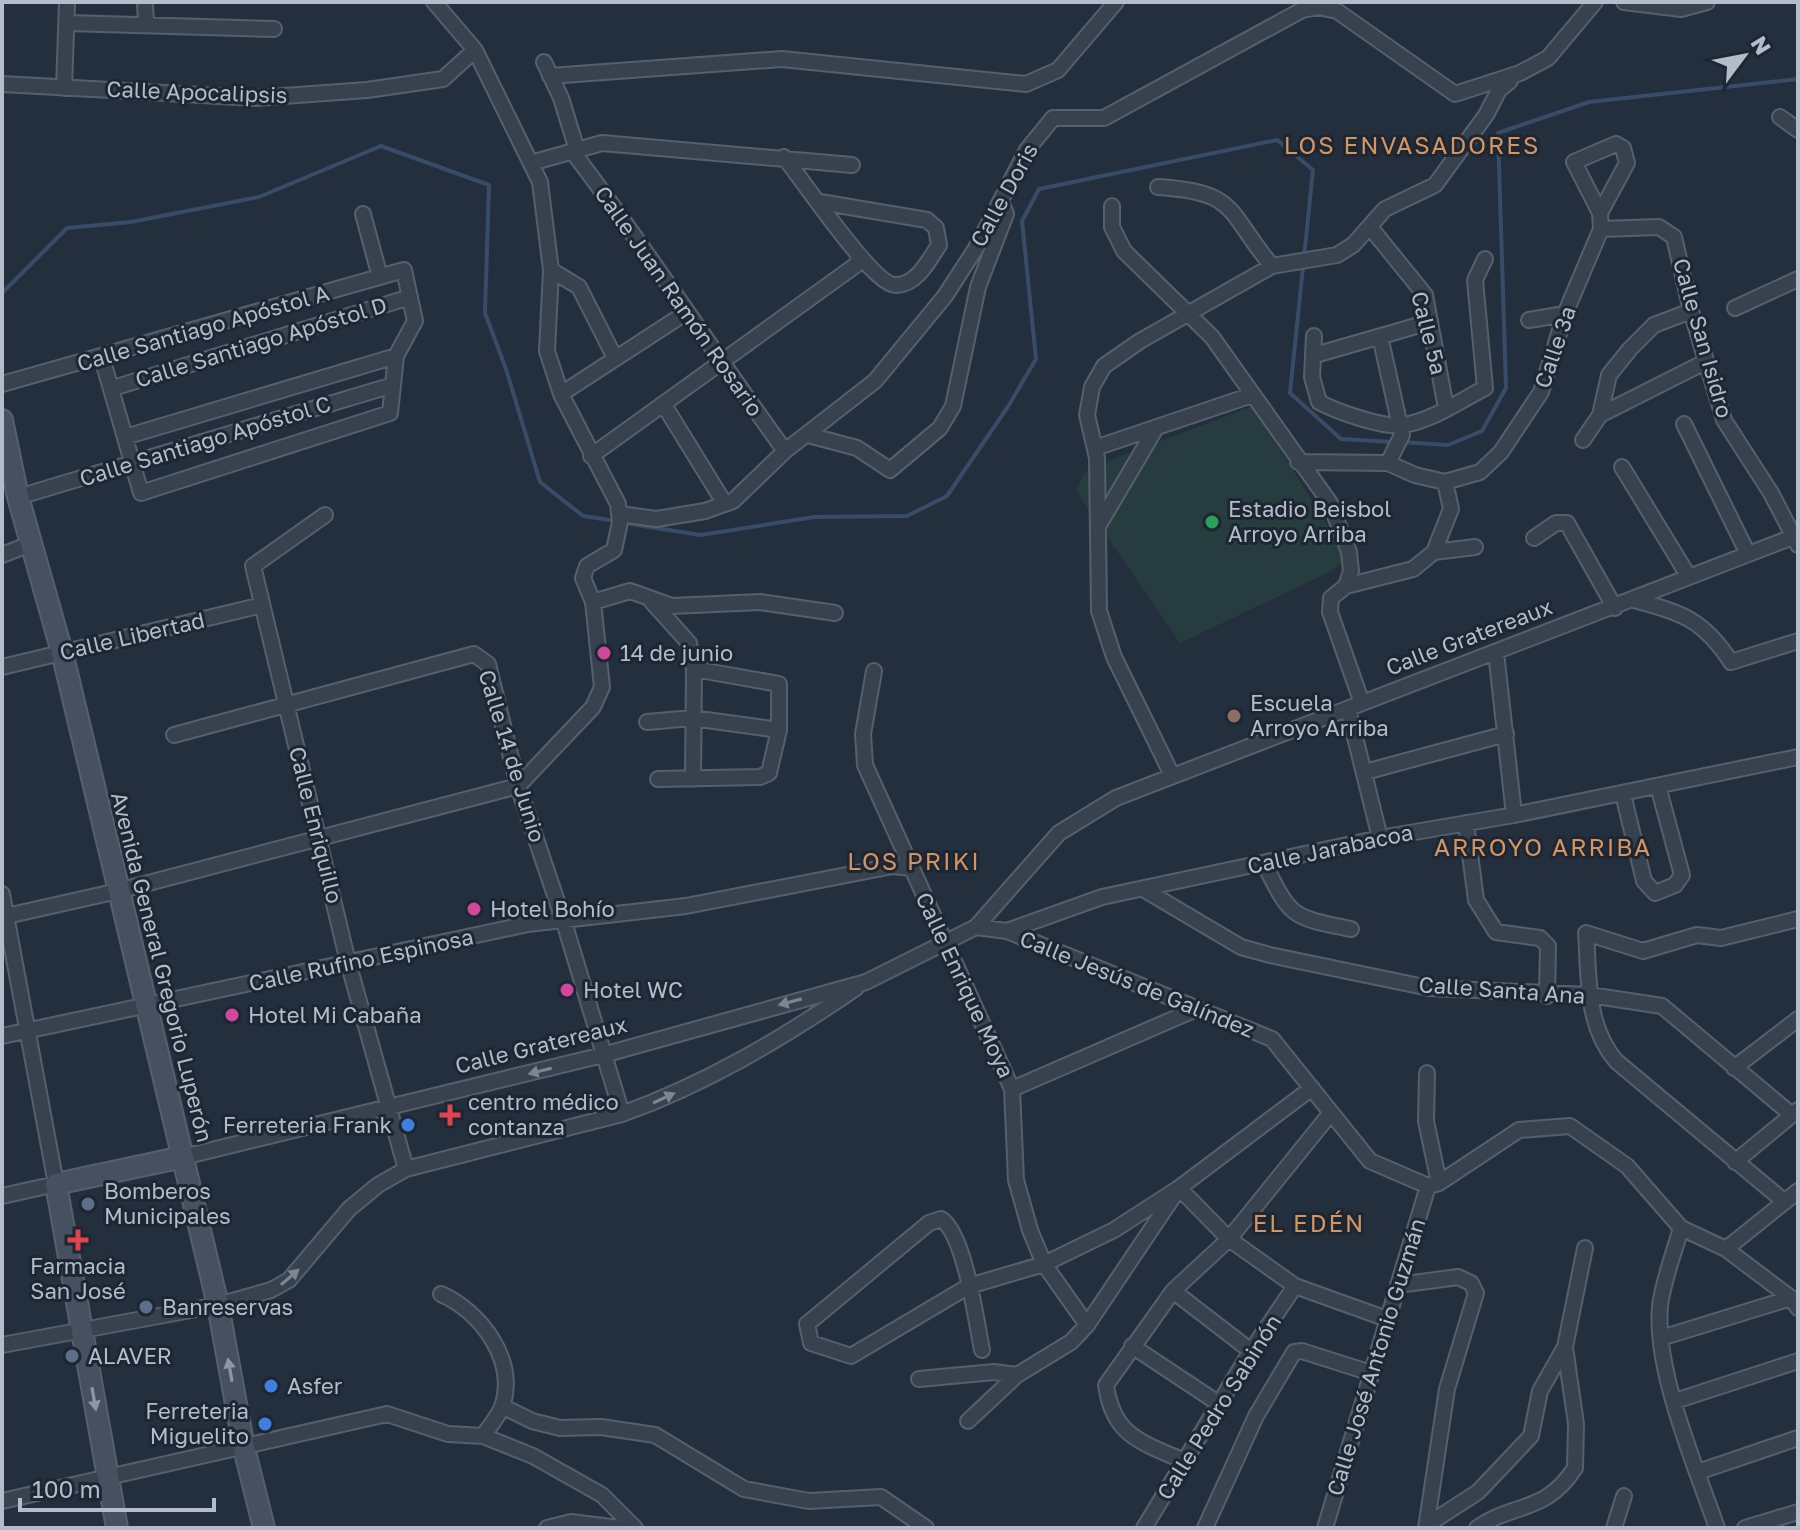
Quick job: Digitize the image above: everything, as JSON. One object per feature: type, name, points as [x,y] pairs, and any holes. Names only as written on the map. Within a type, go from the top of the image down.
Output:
[{"type":"main road","name":"Avenida General Gregorio Luperón","points":[[2,420],[30,544],[62,652],[218,1305],[244,1448],[264,1528]]},
{"type":"main road","name":"Calle Gratereaux","points":[[56,1184],[183,1157]]},
{"type":"main road","points":[[56,1184],[117,1528]]},
{"type":"street","points":[[64,88],[67,2]]},
{"type":"street","points":[[145,2],[146,25]]},
{"type":"street","points":[[4,916],[118,891],[518,786],[593,707],[602,687],[593,602],[583,578],[584,571],[614,550],[620,514],[618,504],[561,394],[547,351],[551,270],[544,203],[531,163],[475,50],[434,2]]},
{"type":"street","points":[[550,76],[782,59],[1026,84],[1058,70],[1116,2]]},
{"type":"street","name":"Calle Doris","points":[[620,514],[656,519],[705,511],[725,504],[748,490],[785,451],[875,381],[907,347],[945,296],[1001,202],[1027,150],[1053,118],[1104,118],[1302,10],[1318,7],[1337,11],[1455,94],[1520,73],[1554,53],[1595,2]]},
{"type":"street","points":[[1624,2],[1681,9],[1707,2]]},
{"type":"street","points":[[67,23],[274,29]]},
{"type":"street","name":"Calle Apocalipsis","points":[[2,84],[256,98],[367,90],[443,79],[475,50]]},
{"type":"street","name":"Calle Juan Ramón Rosario","points":[[544,62],[575,150],[785,451]]},
{"type":"street","points":[[1172,775],[1114,657],[1099,611],[1095,448],[1087,415],[1092,387],[1104,366],[1187,313],[1272,266],[1337,255],[1370,227],[1385,209],[1437,182],[1486,115],[1499,90],[1520,73]]},
{"type":"street","points":[[531,163],[602,143],[852,165]]},
{"type":"street","points":[[1616,144],[1623,148],[1627,163],[1600,213],[1574,162],[1616,144]]},
{"type":"street","points":[[784,157],[820,202],[858,259],[880,280],[895,286],[905,284],[927,263],[939,245],[939,236],[927,220],[820,202]]},
{"type":"street","points":[[1158,187],[1198,190],[1217,198],[1233,211],[1272,266]]},
{"type":"street","points":[[808,435],[857,448],[890,470],[940,428],[953,406],[978,287],[1004,224],[1006,208],[1001,202]]},
{"type":"street","points":[[1112,206],[1112,227],[1124,251],[1212,337],[1330,503],[1351,571],[1346,586]]},
{"type":"street","name":"Calle 3ª","points":[[1445,482],[1467,479],[1480,472],[1501,452],[1541,392],[1565,314],[1601,229],[1600,213]]},
{"type":"street","points":[[363,214],[380,277]]},
{"type":"street","name":"Calle 5ª","points":[[1370,227],[1421,287],[1446,408]]},
{"type":"street","name":"Calle San Isidro","points":[[1601,229],[1659,227],[1674,237],[1691,311],[1724,420],[1797,539]]},
{"type":"street","points":[[591,456],[722,364],[856,265],[858,259]]},
{"type":"street","points":[[1314,336],[1312,377],[1319,402],[1333,410],[1401,426],[1446,408],[1485,388],[1475,280],[1485,259]]},
{"type":"street","name":"Calle Santiago Apóstol A","points":[[2,384],[404,270],[410,297]]},
{"type":"street","points":[[551,270],[579,287],[615,358]]},
{"type":"street","points":[[1735,308],[1798,279]]},
{"type":"street","points":[[102,358],[141,493],[390,413],[396,356],[415,321],[410,297]]},
{"type":"street","name":"Calle Santiago Apóstol D","points":[[113,388],[410,297]]},
{"type":"street","points":[[1583,440],[1600,415],[1609,375],[1630,349],[1654,325],[1691,311]]},
{"type":"street","points":[[561,394],[687,312]]},
{"type":"street","points":[[1529,320],[1565,314]]},
{"type":"street","points":[[1315,355],[1430,322]]},
{"type":"street","points":[[1380,336],[1402,435],[1388,463]]},
{"type":"street","points":[[125,437],[396,356]]},
{"type":"street","points":[[1600,415],[1705,362]]},
{"type":"street","name":"Calle Santiago Apóstol C","points":[[18,497],[393,385]]},
{"type":"street","points":[[1095,448],[1252,395]]},
{"type":"street","points":[[664,405],[725,504]]},
{"type":"street","points":[[1684,424],[1748,554]]},
{"type":"street","points":[[1097,527],[1156,428]]},
{"type":"street","points":[[1298,462],[1388,463],[1415,475],[1445,482],[1451,509],[1434,552],[1413,569],[1346,586],[1331,598],[1330,612],[1355,706],[1365,772],[1380,838]]},
{"type":"street","points":[[1622,467],[1689,577]]},
{"type":"street","name":"Calle Enriquillo","points":[[325,515],[253,566],[348,962],[406,1169]]},
{"type":"street","points":[[1534,538],[1556,523],[1567,523],[1615,608]]},
{"type":"street","name":"Calle Gratereaux","points":[[183,1157],[603,1055],[866,982],[976,927],[1059,833],[1116,798],[1615,608],[1748,554],[1797,539]]},
{"type":"street","points":[[2,555],[30,544]]},
{"type":"street","points":[[1434,552],[1475,547]]},
{"type":"street","points":[[593,602],[630,591],[672,606],[760,602],[835,613]]},
{"type":"street","points":[[644,595],[670,618],[689,643],[694,669],[693,779]]},
{"type":"street","points":[[1634,600],[1690,617],[1715,638],[1731,662],[1798,641]]},
{"type":"street","name":"Calle Libertad","points":[[2,667],[262,605]]},
{"type":"street","points":[[1496,652],[1514,815]]},
{"type":"street","name":"Calle 14 de Junio","points":[[174,735],[286,702],[474,654],[488,664],[518,786],[564,922],[622,1114]]},
{"type":"street","points":[[658,779],[760,777],[769,773],[779,730],[779,684],[694,669]]},
{"type":"street","name":"Calle Enrique Moya","points":[[874,671],[864,723],[865,765],[902,840],[911,868],[1012,1089],[1016,1180],[1030,1230],[1044,1264],[1087,1325]]},
{"type":"street","points":[[647,722],[692,718],[779,730]]},
{"type":"street","points":[[1365,772],[1506,734]]},
{"type":"street","name":"Calle Jarabacoa","points":[[1007,931],[1102,897],[1380,838],[1623,794],[1798,757]]},
{"type":"street","points":[[1623,794],[1644,881],[1655,893],[1675,885],[1682,875],[1658,786]]},
{"type":"street","points":[[1466,823],[1479,908],[1496,932],[1540,938],[1548,946],[1547,996]]},
{"type":"street","points":[[1264,863],[1284,903],[1299,918],[1351,929]]},
{"type":"street","name":"Calle Rufino Espinosa","points":[[2,1036],[528,924],[686,906],[893,866],[911,868]]},
{"type":"street","name":"Calle Santa Ana","points":[[1143,889],[1241,947],[1255,951],[1429,988],[1547,996],[1590,995],[1662,1006],[1734,1068],[1795,1112]]},
{"type":"street","points":[[2,894],[56,1184]]},
{"type":"street","points":[[1785,1202],[1616,1061],[1603,1046],[1590,995],[1586,933],[1643,951],[1697,935],[1721,938],[1798,919]]},
{"type":"street","name":"Calle Jesús de Galíndez","points":[[976,927],[1007,931],[1194,1010],[1272,1039],[1370,1161],[1433,1184]]},
{"type":"street","points":[[2,1345],[218,1305],[271,1290],[289,1280],[349,1209],[378,1185],[406,1169],[622,1114],[655,1102],[792,1032],[866,982]]},
{"type":"street","points":[[1012,1089],[1194,1010]]},
{"type":"street","points":[[1734,1068],[1798,1019]]},
{"type":"street","points":[[1427,1073],[1426,1121],[1433,1184],[1519,1130],[1570,1126],[1627,1166],[1681,1228],[1726,1249],[1794,1303]]},
{"type":"street","points":[[982,1350],[969,1286],[948,1223],[941,1219],[929,1223],[807,1324],[806,1333],[811,1343],[844,1357],[867,1347],[969,1286],[1044,1264],[1114,1230],[1179,1188],[1312,1088]]},
{"type":"street","points":[[1735,1162],[1795,1112]]},
{"type":"street","points":[[1184,1461],[1127,1434],[1109,1408],[1106,1385],[1173,1291],[1229,1239],[1330,1114]]},
{"type":"street","name":"Calle Gratereaux","points":[[2,1196],[56,1184]]},
{"type":"street","name":"Calle José Antonio Guzmán","points":[[1325,1528],[1387,1319],[1433,1184]]},
{"type":"street","points":[[1179,1188],[1229,1239],[1295,1286],[1387,1319]]},
{"type":"street","points":[[968,1421],[1017,1375],[1071,1342],[1087,1325],[1179,1188]]},
{"type":"street","points":[[1726,1249],[1798,1191]]},
{"type":"street","points":[[1681,1228],[1660,1305],[1661,1338],[1675,1401],[1717,1528]]},
{"type":"street","points":[[1426,1526],[1478,1492],[1517,1455],[1531,1436],[1540,1391],[1565,1347],[1585,1248]]},
{"type":"street","points":[[1398,1285],[1458,1277],[1471,1283],[1476,1293],[1447,1389],[1426,1526]]},
{"type":"street","name":"Calle Pedro Sabinón","points":[[1146,1528],[1218,1403],[1295,1286]]},
{"type":"street","points":[[1173,1291],[1251,1351]]},
{"type":"street","points":[[441,1294],[456,1301],[489,1329],[505,1379],[502,1406],[483,1436]]},
{"type":"street","points":[[1661,1338],[1794,1303]]},
{"type":"street","points":[[1132,1346],[1218,1403]]},
{"type":"street","points":[[1477,1528],[1492,1518],[1524,1510],[1546,1499],[1575,1468],[1576,1424],[1565,1347]]},
{"type":"street","points":[[1205,1528],[1256,1416],[1294,1352],[1302,1351],[1371,1373]]},
{"type":"street","points":[[1675,1401],[1798,1361]]},
{"type":"street","points":[[919,1379],[994,1372],[1017,1375]]},
{"type":"street","points":[[502,1406],[532,1421],[560,1428],[601,1427],[655,1435],[744,1489],[809,1501],[881,1497],[926,1528]]},
{"type":"street","points":[[2,1501],[387,1414],[448,1434],[483,1436],[533,1456],[602,1495],[635,1528]]},
{"type":"street","points":[[1698,1472],[1798,1438]]},
{"type":"street","points":[[1614,1528],[1624,1496]]},
{"type":"street","points":[[1745,1528],[1798,1512]]},
{"type":"street","points":[[547,1528],[585,1522],[619,1528]]},
{"type":"green space","name":"Estadio Beisbol Arroyo Arriba","points":[[1253,406],[1336,539],[1344,561],[1332,571],[1180,643],[1076,491],[1083,474],[1101,464]]},
{"type":"waterway","points":[[1401,442],[1448,445],[1482,431],[1506,388],[1498,133],[1589,102],[1798,79]]},
{"type":"waterway","points":[[624,523],[701,535],[814,517],[907,516],[947,496],[1009,405],[1036,359],[1022,221],[1039,189],[1277,140],[1313,170],[1290,393],[1341,439],[1393,442]]},
{"type":"waterway","points":[[2,293],[67,228],[131,222],[259,197],[381,146],[489,185],[485,313],[506,369],[540,482],[583,516],[616,521]]},
{"type":"place","name":"Estadio Beisbol Arroyo Arriba","points":[[1212,522]]},
{"type":"place","name":"14 de junio","points":[[604,653]]},
{"type":"place","name":"Escuela Arroyo Arriba","points":[[1234,716]]},
{"type":"place","name":"Hotel Bohío","points":[[474,909]]},
{"type":"place","name":"Hotel WC","points":[[567,990]]},
{"type":"place","name":"Hotel Mi Cabaña","points":[[232,1015]]},
{"type":"place","name":"centro médico contanza","points":[[450,1115]]},
{"type":"place","name":"Ferreteria Frank","points":[[408,1125]]},
{"type":"place","name":"Bomberos Municipales","points":[[88,1204]]},
{"type":"place","name":"Farmacia San José","points":[[78,1240]]},
{"type":"place","name":"Banreservas","points":[[146,1307]]},
{"type":"place","name":"ALAVER","points":[[72,1356]]},
{"type":"place","name":"Asfer","points":[[271,1386]]},
{"type":"place","name":"Ferreteria Miguelito","points":[[265,1424]]},
{"type":"district","name":"LOS ENVASADORES","points":[[1412,146]]},
{"type":"district","name":"ARROYO ARRIBA","points":[[1543,848]]},
{"type":"district","name":"LOS PRIKI","points":[[914,862]]},
{"type":"district","name":"EL EDÉN","points":[[1309,1224]]}]
